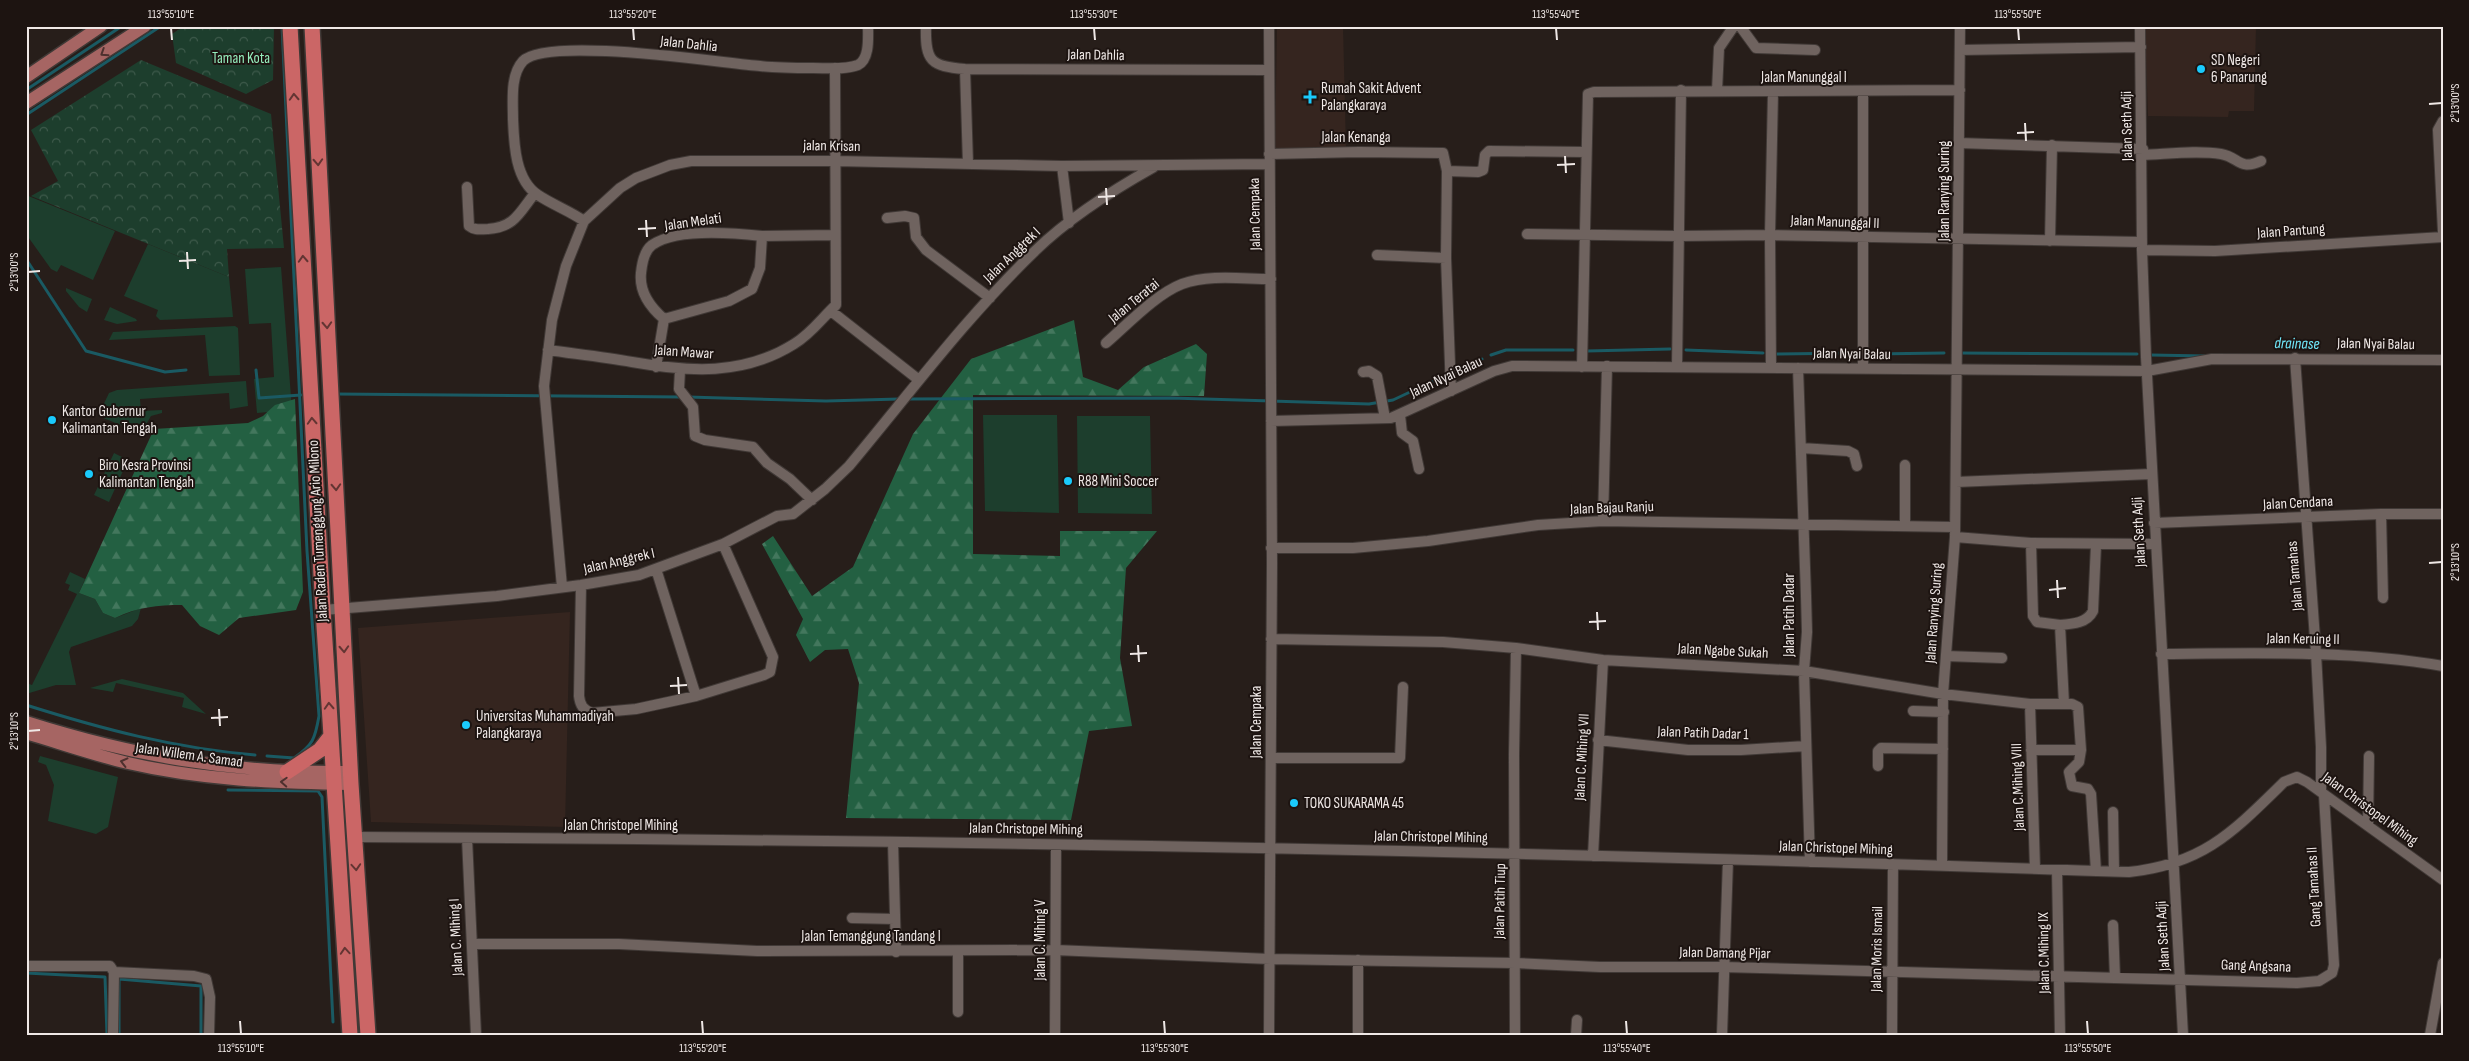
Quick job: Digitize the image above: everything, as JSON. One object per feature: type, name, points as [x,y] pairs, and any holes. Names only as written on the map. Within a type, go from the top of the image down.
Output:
[{"type":"highway","name":"Jalan Raden Tumenggung Ario Milono","points":[[290,26],[330,736],[350,1035]]},
{"type":"highway","name":"Jalan Raden Tumenggung Ario Milono","points":[[312,26],[354,837],[368,1035]]},
{"type":"highway","points":[[288,772],[320,750],[330,736]]},
{"type":"highway","points":[[347,980],[364,979]]},
{"type":"main road","points":[[26,77],[101,26]]},
{"type":"main road","points":[[26,103],[145,26]]},
{"type":"main road","name":"Jalan Willem A. Samad","points":[[26,722],[131,752],[212,765],[333,778]]},
{"type":"main road","name":"Jalan Willem A. Samad","points":[[26,733],[128,763],[162,769],[258,781],[351,778]]},
{"type":"street","name":"Jalan Dahlia","points":[[584,221],[535,193],[526,183],[516,155],[513,95],[517,69],[524,60],[536,54],[564,51],[618,51],[761,66],[835,68],[859,65],[864,59],[867,51],[868,26]]},
{"type":"street","name":"Jalan Dahlia","points":[[926,26],[931,59],[937,65],[965,69],[1268,70]]},
{"type":"street","name":"Jalan Cempaka","points":[[1269,26],[1271,279],[1271,849],[1269,1035]]},
{"type":"street","points":[[1717,91],[1719,48],[1734,26]]},
{"type":"street","points":[[1740,26],[1756,48],[1814,50]]},
{"type":"street","name":"Jalan Ranying Suring","points":[[1942,866],[1943,694],[1955,532],[1960,26]]},
{"type":"street","name":"Jalan Seth Adji","points":[[2140,26],[2142,246],[2146,364],[2183,1035]]},
{"type":"street","points":[[1960,50],[2141,47]]},
{"type":"street","name":"Jalan Mawar","points":[[548,350],[680,370],[718,370],[765,359],[805,337],[836,306],[835,68]]},
{"type":"street","points":[[965,69],[968,164]]},
{"type":"street","points":[[1677,360],[1681,90]]},
{"type":"street","name":"Jalan Manunggal I","points":[[1586,152],[1588,94],[1594,92],[1681,90],[1864,92],[1960,90]]},
{"type":"street","points":[[1770,362],[1773,92]]},
{"type":"street","points":[[1863,362],[1864,92]]},
{"type":"street","points":[[2443,121],[2438,130],[2438,138],[2443,232]]},
{"type":"street","points":[[1959,143],[2219,154],[2242,164],[2254,164],[2261,161]]},
{"type":"street","points":[[2050,241],[2052,146]]},
{"type":"street","points":[[1450,385],[1446,258],[1447,171],[1478,172],[1484,170],[1485,155],[1489,151],[1586,152],[1582,360]]},
{"type":"street","name":"Jalan Kenanga","points":[[1269,159],[1443,153],[1447,171]]},
{"type":"street","name":"jalan Krisan","points":[[562,587],[544,389],[556,299],[566,266],[584,221],[620,188],[636,178],[670,165],[691,161],[836,161],[1156,166],[1269,159]]},
{"type":"street","points":[[1062,166],[1069,223]]},
{"type":"street","name":"Jalan Anggrek I","points":[[323,610],[497,596],[582,585],[639,575],[723,544],[776,516],[792,514],[812,500],[848,466],[990,298],[1037,249],[1069,223],[1156,166]]},
{"type":"street","points":[[467,187],[469,226],[474,230],[500,228],[510,224],[535,193]]},
{"type":"street","points":[[887,218],[905,216],[914,218],[916,237],[926,250],[990,298]]},
{"type":"street","name":"Jalan Melati","points":[[664,319],[650,306],[642,283],[643,261],[652,245],[682,236],[709,233],[762,236],[835,236]]},
{"type":"street","name":"Jalan Manunggal II","points":[[1527,234],[1770,235],[2050,241],[2142,246]]},
{"type":"street","points":[[656,367],[664,319],[729,301],[752,289],[760,268],[762,236]]},
{"type":"street","name":"Jalan Pantung","points":[[2142,246],[2215,251],[2443,237]]},
{"type":"street","points":[[1377,255],[1446,258]]},
{"type":"street","name":"Jalan Teratai","points":[[1106,343],[1166,293],[1182,284],[1229,278],[1271,279]]},
{"type":"street","points":[[830,310],[919,380]]},
{"type":"street","name":"Jalan Tamahas","points":[[2295,358],[2316,653],[2322,794]]},
{"type":"street","name":"Jalan Nyai Balau","points":[[1271,421],[1384,412],[1400,415],[1450,385],[1503,367],[1582,360],[1607,366],[1677,360],[1770,362],[1798,368],[1863,362],[2146,364],[2212,359],[2443,360]]},
{"type":"street","points":[[1603,521],[1607,366]]},
{"type":"street","name":"Jalan Patih Dadar","points":[[1798,368],[1807,632],[1804,671],[1810,862]]},
{"type":"street","points":[[680,370],[679,388],[693,407],[694,433],[697,437],[753,447],[767,463],[790,479],[812,500]]},
{"type":"street","points":[[1363,372],[1369,371],[1376,376],[1384,412]]},
{"type":"street","points":[[1400,415],[1402,433],[1413,441],[1419,469]]},
{"type":"street","points":[[1801,448],[1848,451],[1854,454],[1857,466]]},
{"type":"street","points":[[1905,465],[1905,525]]},
{"type":"street","points":[[1956,482],[2151,474]]},
{"type":"street","points":[[2381,514],[2383,598]]},
{"type":"street","name":"Jalan Cendana","points":[[2154,523],[2381,514],[2443,514]]},
{"type":"street","name":"Jalan Bajau Ranju","points":[[1271,548],[1353,548],[1428,541],[1538,525],[1603,521],[1905,525],[2031,543],[2156,544]]},
{"type":"street","points":[[2031,543],[2033,616],[2036,622],[2060,625],[2084,621],[2090,617],[2093,611],[2096,545]]},
{"type":"street","points":[[582,585],[578,696],[580,704],[585,711],[592,713],[636,709],[696,696],[764,675],[770,672],[773,665],[773,657],[723,544]]},
{"type":"street","points":[[656,569],[696,696]]},
{"type":"street","points":[[2060,625],[2064,704],[2078,707],[2081,750],[2079,762],[2069,772],[2072,786],[2088,789],[2092,794],[2096,871]]},
{"type":"street","name":"Jalan Ngabe Sukah","points":[[1271,639],[1437,642],[1516,648],[1603,660],[1804,671],[1943,694],[2030,704],[2064,704]]},
{"type":"street","name":"Jalan Patih Tiup","points":[[1515,1035],[1516,854],[1514,754],[1516,648]]},
{"type":"street","name":"Jalan Keruing II","points":[[2162,654],[2316,653],[2381,656],[2443,666]]},
{"type":"street","points":[[1946,656],[2002,658]]},
{"type":"street","name":"Jalan C. Mihing VII","points":[[1593,856],[1603,660]]},
{"type":"street","points":[[1271,758],[1400,758],[1403,687]]},
{"type":"street","name":"Jalan C.Mihing VIII","points":[[2030,704],[2035,869]]},
{"type":"street","points":[[1913,710],[1944,712]]},
{"type":"street","name":"Jalan Patih Dadar 1","points":[[1598,740],[1688,750],[1741,750],[1806,746]]},
{"type":"street","points":[[1878,766],[1878,751],[1881,748],[1943,749]]},
{"type":"street","points":[[2031,750],[2081,750]]},
{"type":"street","points":[[2368,826],[2369,756]]},
{"type":"street","name":"Jalan Christopel Mihing","points":[[354,837],[893,842],[1271,849],[1893,864],[2114,872],[2141,871],[2173,863],[2218,842],[2288,779],[2300,778],[2443,880]]},
{"type":"street","name":"Gang Tamahas II","points":[[2322,794],[2334,965],[2329,976]]},
{"type":"street","points":[[2113,812],[2114,872]]},
{"type":"street","name":"Jalan C. Mihing I","points":[[467,838],[476,1035]]},
{"type":"street","points":[[893,842],[896,952]]},
{"type":"street","name":"Jalan C. Mihing V","points":[[1055,1035],[1056,845]]},
{"type":"street","points":[[1722,1035],[1722,968],[1728,860]]},
{"type":"street","name":"Jalan Moris Ismail","points":[[1892,1035],[1893,864]]},
{"type":"street","name":"Jalan C.Mihing IX","points":[[2057,870],[2060,1035]]},
{"type":"street","points":[[852,918],[896,919]]},
{"type":"street","points":[[2113,925],[2115,978]]},
{"type":"street","name":"Jalan Temanggung Tandang I","points":[[472,944],[619,944],[757,950],[896,952],[1055,950],[1270,959]]},
{"type":"street","points":[[958,952],[958,1012]]},
{"type":"street","name":"Jalan Damang Pijar","points":[[1270,959],[1514,962],[1600,967],[1722,968],[2060,978],[2180,978]]},
{"type":"street","points":[[1358,960],[1358,1035]]},
{"type":"street","points":[[2430,1035],[2443,963]]},
{"type":"street","points":[[26,966],[110,966],[114,972],[113,1035]]},
{"type":"street","points":[[114,972],[194,976],[206,979],[210,997],[209,1035]]},
{"type":"street","name":"Gang Angsana","points":[[2180,978],[2297,983],[2320,981],[2329,976]]},
{"type":"street","points":[[1576,1020],[1576,1035]]},
{"type":"shaded area","name":"Rumah Sakit Advent Palangkaraya","points":[[1277,26],[1343,26],[1346,148],[1275,149]]},
{"type":"shaded area","name":"SD Negeri 6 Panarung","points":[[2145,26],[2256,26],[2254,111],[2229,111],[2228,117],[2148,116]]},
{"type":"shaded area","name":"Universitas Muhammadiyah Palangkaraya","points":[[570,612],[565,827],[371,822],[358,628]]},
{"type":"green space","name":"Taman Kota","points":[[184,26],[274,26],[273,80],[246,94],[176,63],[172,34]]},
{"type":"green space","points":[[141,60],[271,114],[284,248],[227,249],[229,277],[31,196],[58,181],[31,130]]},
{"type":"green space","points":[[26,195],[115,231],[93,280],[61,265],[57,272],[51,269],[26,234]]},
{"type":"green space","points":[[148,244],[229,277],[233,317],[160,320],[156,316],[158,310],[124,296]]},
{"type":"green space","points":[[281,267],[292,410],[257,413],[254,379],[274,377],[271,323],[249,324],[245,269]]},
{"type":"green space","points":[[66,288],[92,299],[87,312],[79,307],[66,291]]},
{"type":"green space","points":[[110,307],[137,321],[117,324],[104,320]]},
{"type":"green space","points":[[1074,320],[1083,377],[1118,390],[1144,367],[1196,344],[1207,354],[1204,396],[973,395],[973,554],[1060,556],[1060,531],[1157,531],[1126,568],[1120,658],[1132,726],[1089,731],[1071,820],[846,818],[859,683],[848,649],[825,650],[810,662],[796,635],[803,619],[762,544],[773,536],[812,596],[853,567],[913,434],[971,359]]},
{"type":"green space","points":[[235,326],[238,328],[240,375],[209,376],[205,335],[109,340],[113,332]]},
{"type":"green space","points":[[246,381],[248,406],[230,409],[229,393],[140,399],[141,411],[162,410],[162,413],[151,416],[141,433],[98,416],[109,393],[117,390]]},
{"type":"green space","points":[[295,399],[303,592],[296,610],[239,618],[219,635],[200,626],[182,605],[148,607],[115,618],[103,613],[95,599],[79,593],[154,429],[248,423],[263,416],[275,405]]},
{"type":"green space","points":[[983,415],[1057,415],[1059,513],[985,511]]},
{"type":"green space","points":[[1077,416],[1150,416],[1152,514],[1078,513]]},
{"type":"green space","points":[[114,453],[128,460],[109,502],[94,495]]},
{"type":"green space","points":[[70,572],[85,579],[79,593],[95,599],[103,613],[115,618],[141,608],[138,619],[132,626],[71,647],[69,652],[76,685],[56,685],[26,694],[26,683],[32,685],[77,594],[68,590],[70,585],[65,583]]},
{"type":"green space","points":[[122,679],[183,693],[206,714],[182,707],[184,698],[116,683],[113,692],[90,688]]},
{"type":"green space","points":[[40,756],[118,777],[108,827],[96,834],[48,821],[54,785],[46,765],[38,762]]},
{"type":"waterway","points":[[26,90],[122,26]]},
{"type":"waterway","points":[[26,115],[161,26]]},
{"type":"waterway","points":[[267,756],[294,758],[312,741],[319,716],[307,551],[282,26]]},
{"type":"waterway","points":[[26,259],[86,351],[165,372],[186,370]]},
{"type":"waterway","points":[[1587,351],[1670,349]]},
{"type":"waterway","points":[[1491,355],[1506,350],[1573,350]]},
{"type":"waterway","points":[[1686,350],[1763,353]]},
{"type":"waterway","points":[[1773,354],[1855,353]]},
{"type":"waterway","points":[[1872,354],[1944,353]]},
{"type":"waterway","points":[[1959,353],[2137,354]]},
{"type":"waterway","name":"drainase","points":[[2151,355],[2205,356]]},
{"type":"waterway","points":[[1458,370],[1482,359]]},
{"type":"waterway","points":[[256,370],[259,398],[301,395]]},
{"type":"waterway","points":[[908,399],[1171,398],[1369,404],[1393,400],[1442,377]]},
{"type":"waterway","points":[[336,394],[682,397]]},
{"type":"waterway","points":[[688,397],[826,401],[899,399]]},
{"type":"waterway","points":[[26,705],[82,722],[139,736],[196,748],[255,755]]},
{"type":"waterway","points":[[228,790],[318,791],[322,797],[333,1022]]},
{"type":"waterway","points":[[26,973],[105,977],[107,1035]]},
{"type":"waterway","points":[[119,1035],[119,979],[201,986],[201,1035]]},
{"type":"place","name":"SD Negeri 6 Panarung","points":[[2201,69]]},
{"type":"place","name":"Rumah Sakit Advent Palangkaraya","points":[[1310,97]]},
{"type":"place","name":"Kantor Gubernur Kalimantan Tengah","points":[[52,420]]},
{"type":"place","name":"Biro Kesra Provinsi Kalimantan Tengah","points":[[89,474]]},
{"type":"place","name":"R88 Mini Soccer","points":[[1068,481]]},
{"type":"place","name":"Universitas Muhammadiyah Palangkaraya","points":[[466,725]]},
{"type":"place","name":"TOKO SUKARAMA 45","points":[[1294,803]]}]
